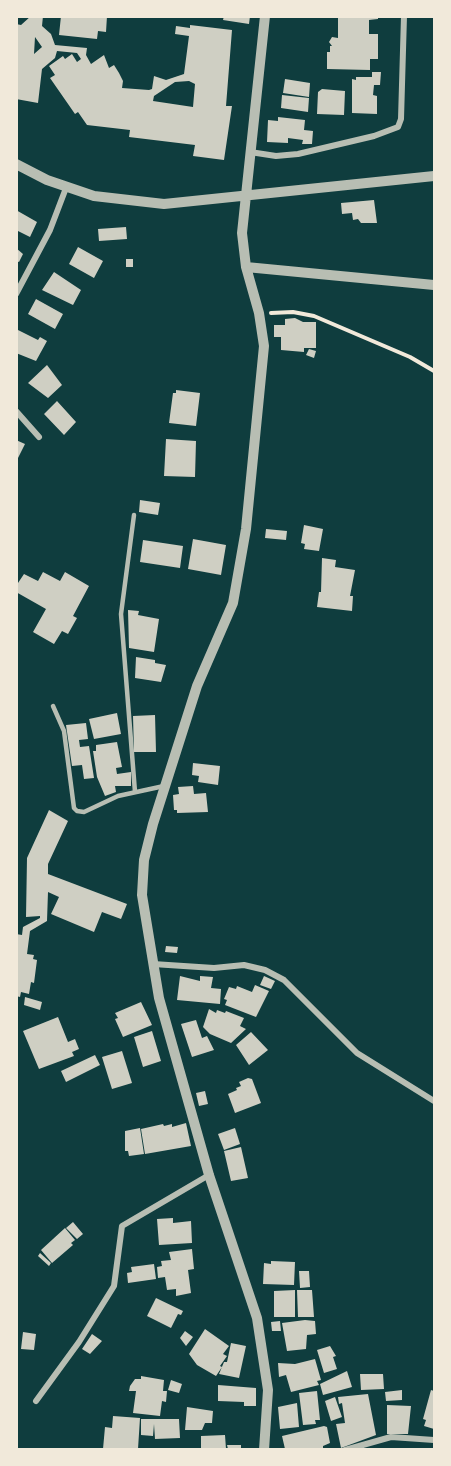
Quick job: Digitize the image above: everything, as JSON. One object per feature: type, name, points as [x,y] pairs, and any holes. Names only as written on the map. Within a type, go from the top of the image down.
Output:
[{"type":"street","points":[[264,1449],[268,1390],[257,1318],[209,1175],[152,964],[142,905],[142,875],[147,846],[164,786],[197,686],[226,623],[238,580],[264,346],[259,313],[246,267],[242,233],[265,16]]},
{"type":"street","points":[[249,152],[276,156],[298,154],[374,136],[398,127],[401,119],[404,16]]},
{"type":"street","points":[[16,164],[66,188],[112,200],[180,204],[435,176]]},
{"type":"street","points":[[16,294],[18,286],[50,231],[66,188]]},
{"type":"street","points":[[246,267],[435,285]]},
{"type":"street","points":[[16,411],[39,437]]},
{"type":"street","points":[[152,964],[214,968],[244,966],[265,970],[284,980],[357,1053],[435,1101]]},
{"type":"street","points":[[36,1401],[79,1342],[114,1286],[122,1226],[209,1175]]},
{"type":"street","points":[[345,1449],[392,1437],[435,1440]]},
{"type":"lane","points":[[134,515],[120,614],[135,792]]},
{"type":"lane","points":[[53,706],[64,731],[74,808],[84,812],[110,799],[164,786]]},
{"type":"path","points":[[259,313],[293,312],[314,316],[410,357],[435,371]]},
{"type":"building","points":[[31,16],[43,16],[42,26],[51,34],[55,45],[87,48],[86,55],[91,64],[104,55],[109,68],[114,65],[119,73],[123,81],[122,88],[149,90],[152,89],[154,76],[166,80],[184,74],[189,36],[175,34],[176,26],[190,28],[190,25],[232,30],[226,106],[232,106],[224,160],[193,156],[195,145],[129,137],[130,130],[87,125],[78,112],[75,114],[50,78],[55,75],[49,66],[63,56],[65,59],[72,54],[77,62],[81,59],[77,53],[57,51],[55,58],[42,69],[38,103],[16,99],[16,24],[21,25]],"holes":[[[35,37],[42,47],[34,54]],[[189,81],[195,84],[193,107],[153,101],[154,96],[175,82]]]},
{"type":"building","points":[[61,16],[107,16],[106,32],[98,31],[97,39],[59,35]]},
{"type":"building","points":[[224,16],[250,16],[249,24],[223,20]]},
{"type":"building","points":[[338,16],[378,16],[378,19],[369,20],[369,34],[378,34],[378,59],[370,59],[370,70],[327,69],[327,52],[330,52],[330,46],[332,46],[329,42],[332,37],[338,38]]},
{"type":"building","points":[[372,72],[381,72],[380,85],[374,85],[373,95],[377,96],[377,114],[352,113],[352,79],[372,77]]},
{"type":"building","points":[[285,79],[310,83],[309,97],[283,93]]},
{"type":"building","points":[[322,89],[345,91],[344,115],[317,114],[318,92]]},
{"type":"building","points":[[282,95],[309,98],[308,112],[281,108]]},
{"type":"building","points":[[278,117],[305,120],[304,130],[313,131],[312,144],[302,144],[303,140],[288,138],[288,143],[267,142],[268,120],[278,121]]},
{"type":"building","points":[[374,200],[377,223],[361,223],[358,219],[353,220],[352,213],[342,214],[341,203]]},
{"type":"building","points":[[16,210],[37,222],[30,237],[16,230]]},
{"type":"building","points":[[126,227],[127,239],[99,241],[98,229]]},
{"type":"building","points":[[78,247],[103,261],[94,278],[69,264]]},
{"type":"building","points":[[16,248],[23,254],[19,262],[16,261]]},
{"type":"building","points":[[126,259],[133,259],[133,267],[126,267]]},
{"type":"building","points":[[54,272],[81,290],[73,305],[42,290]]},
{"type":"building","points":[[36,299],[63,314],[55,329],[28,314]]},
{"type":"building","points":[[295,318],[303,322],[316,322],[316,348],[304,348],[304,352],[281,350],[281,337],[274,337],[274,325],[285,325],[285,319]]},
{"type":"building","points":[[16,329],[38,340],[40,337],[47,341],[36,361],[16,353]]},
{"type":"building","points":[[309,349],[316,351],[314,358],[306,355]]},
{"type":"building","points":[[47,365],[62,385],[48,398],[28,383]]},
{"type":"building","points":[[176,390],[200,393],[196,426],[169,423],[173,393],[176,393]]},
{"type":"building","points":[[57,401],[76,422],[64,435],[44,414]]},
{"type":"building","points":[[166,439],[196,441],[195,477],[164,476]]},
{"type":"building","points":[[16,440],[25,444],[16,462]]},
{"type":"building","points":[[140,500],[160,503],[158,515],[139,512]]},
{"type":"building","points":[[304,525],[323,529],[319,551],[304,549],[305,544],[301,543]]},
{"type":"building","points":[[266,529],[287,531],[286,540],[265,538]]},
{"type":"building","points":[[193,539],[226,545],[221,575],[188,569]]},
{"type":"building","points":[[143,540],[183,546],[180,568],[140,562]]},
{"type":"building","points":[[322,558],[336,560],[335,567],[355,570],[350,596],[353,596],[352,611],[317,607],[319,592],[321,592]]},
{"type":"building","points":[[43,572],[60,581],[65,572],[89,586],[73,616],[77,618],[68,634],[62,631],[54,644],[33,632],[46,609],[16,592],[16,586],[24,574],[38,581]]},
{"type":"building","points":[[128,610],[139,611],[138,615],[159,619],[154,652],[129,648]]},
{"type":"building","points":[[136,657],[155,660],[155,663],[166,665],[161,682],[135,678]]},
{"type":"building","points":[[117,713],[121,734],[94,739],[89,719]]},
{"type":"building","points":[[155,715],[156,752],[134,752],[133,716]]},
{"type":"building","points":[[86,723],[88,739],[79,740],[80,747],[89,746],[94,778],[84,779],[82,765],[72,766],[66,725]]},
{"type":"building","points":[[117,742],[122,767],[116,768],[117,774],[131,772],[131,786],[115,786],[116,792],[105,796],[97,777],[93,751],[96,751],[96,745]]},
{"type":"building","points":[[193,763],[220,766],[218,785],[198,782],[199,776],[192,775]]},
{"type":"building","points":[[193,786],[194,794],[206,793],[208,812],[177,813],[177,810],[174,810],[173,795],[179,794],[178,787]]},
{"type":"building","points":[[49,810],[68,821],[48,864],[48,874],[127,904],[121,919],[102,912],[94,932],[51,914],[59,897],[48,892],[47,921],[30,931],[27,954],[34,955],[33,959],[37,960],[34,983],[31,982],[29,994],[21,992],[20,997],[16,996],[16,934],[22,935],[23,927],[40,918],[40,916],[26,917],[27,858]]},
{"type":"building","points":[[166,946],[178,947],[177,953],[165,952]]},
{"type":"building","points":[[180,976],[200,981],[200,976],[213,977],[211,988],[221,989],[220,1004],[177,1000]]},
{"type":"building","points":[[264,976],[275,981],[271,989],[260,985]]},
{"type":"building","points":[[255,985],[269,991],[256,1017],[225,1005],[227,1000],[224,999],[229,987],[236,989],[237,986],[252,992]]},
{"type":"building","points":[[25,997],[42,1002],[40,1010],[24,1005]]},
{"type":"building","points":[[141,1002],[152,1025],[123,1037],[115,1019],[118,1018],[115,1013]]},
{"type":"building","points":[[209,1009],[216,1013],[217,1010],[225,1013],[226,1011],[244,1018],[240,1026],[246,1029],[231,1043],[210,1034],[203,1027]]},
{"type":"building","points":[[58,1017],[68,1042],[75,1039],[79,1049],[72,1052],[74,1056],[39,1069],[23,1031]]},
{"type":"building","points":[[196,1020],[202,1038],[207,1036],[214,1050],[192,1057],[181,1024]]},
{"type":"building","points":[[152,1031],[161,1061],[143,1067],[134,1037]]},
{"type":"building","points":[[251,1032],[268,1050],[249,1065],[236,1045]]},
{"type":"building","points":[[122,1051],[132,1083],[112,1089],[102,1057]]},
{"type":"building","points":[[95,1055],[100,1065],[66,1082],[61,1071]]},
{"type":"building","points":[[248,1078],[252,1079],[261,1103],[235,1113],[228,1094],[241,1086],[239,1082]]},
{"type":"building","points":[[205,1091],[208,1104],[199,1106],[196,1093]]},
{"type":"building","points":[[186,1123],[191,1146],[145,1154],[141,1129],[163,1124],[164,1126],[172,1124],[172,1127]]},
{"type":"building","points":[[140,1128],[144,1154],[129,1156],[128,1151],[125,1151],[125,1131]]},
{"type":"building","points":[[235,1128],[240,1144],[224,1150],[218,1134]]},
{"type":"building","points":[[241,1147],[248,1178],[231,1181],[224,1151]]},
{"type":"building","points":[[173,1218],[173,1223],[191,1221],[192,1243],[159,1245],[157,1219]]},
{"type":"building","points":[[73,1222],[83,1234],[77,1239],[66,1228]]},
{"type":"building","points":[[65,1228],[75,1240],[71,1243],[73,1245],[52,1263],[41,1250]]},
{"type":"building","points":[[192,1249],[194,1269],[188,1270],[191,1293],[176,1296],[176,1289],[167,1290],[165,1277],[158,1278],[157,1267],[162,1266],[161,1261],[171,1260],[169,1252]]},
{"type":"building","points":[[40,1253],[51,1263],[49,1266],[38,1256]]},
{"type":"building","points":[[271,1261],[295,1262],[294,1285],[263,1284],[264,1263],[271,1264]]},
{"type":"building","points":[[154,1264],[156,1279],[128,1283],[127,1273],[132,1272],[131,1267]]},
{"type":"building","points":[[299,1271],[309,1271],[310,1287],[300,1288]]},
{"type":"building","points":[[295,1290],[295,1317],[274,1317],[274,1291]]},
{"type":"building","points":[[297,1290],[312,1290],[314,1317],[298,1317]]},
{"type":"building","points":[[156,1298],[183,1311],[181,1315],[178,1314],[171,1328],[147,1316]]},
{"type":"building","points":[[280,1321],[281,1331],[272,1331],[271,1322]]},
{"type":"building","points":[[315,1321],[316,1334],[307,1335],[306,1349],[287,1351],[282,1323]]},
{"type":"building","points":[[205,1329],[229,1346],[223,1354],[227,1356],[216,1376],[197,1365],[189,1354]]},
{"type":"building","points":[[185,1331],[193,1337],[186,1346],[180,1338]]},
{"type":"building","points":[[23,1332],[36,1334],[34,1350],[21,1349]]},
{"type":"building","points":[[92,1334],[102,1341],[90,1354],[82,1349]]},
{"type":"building","points":[[231,1343],[246,1346],[239,1378],[219,1374],[224,1362],[227,1362]]},
{"type":"building","points":[[330,1346],[336,1356],[333,1357],[337,1369],[324,1373],[317,1350]]},
{"type":"building","points":[[315,1359],[321,1380],[317,1381],[319,1385],[291,1392],[286,1375],[279,1377],[278,1363],[295,1364]]},
{"type":"building","points":[[347,1371],[352,1387],[323,1395],[320,1384]]},
{"type":"building","points":[[360,1374],[383,1374],[384,1389],[361,1390]]},
{"type":"building","points":[[141,1376],[164,1380],[163,1391],[167,1391],[166,1402],[162,1401],[160,1416],[133,1413],[136,1391],[129,1391],[130,1386],[135,1379],[141,1379]]},
{"type":"building","points":[[171,1380],[182,1384],[179,1393],[168,1390]]},
{"type":"building","points":[[218,1385],[256,1388],[256,1406],[244,1406],[244,1402],[218,1401]]},
{"type":"building","points":[[402,1390],[402,1400],[386,1401],[385,1392]]},
{"type":"building","points":[[431,1390],[434,1391],[434,1429],[424,1426],[426,1420],[423,1419]]},
{"type":"building","points":[[317,1391],[320,1420],[315,1420],[316,1424],[303,1425],[299,1393]]},
{"type":"building","points":[[368,1394],[376,1435],[341,1448],[336,1424],[345,1423],[342,1403],[339,1404],[338,1397]]},
{"type":"building","points":[[335,1397],[342,1417],[331,1421],[325,1401]]},
{"type":"building","points":[[297,1403],[299,1427],[280,1429],[278,1407]]},
{"type":"building","points":[[387,1405],[411,1406],[408,1434],[387,1434]]},
{"type":"building","points":[[187,1407],[213,1411],[212,1423],[205,1423],[202,1430],[185,1430]]},
{"type":"building","points":[[113,1416],[140,1418],[138,1449],[103,1449],[105,1427],[112,1428]]},
{"type":"building","points":[[141,1419],[179,1419],[180,1438],[155,1439],[154,1424],[153,1436],[141,1435]]},
{"type":"building","points":[[327,1427],[330,1443],[323,1446],[323,1449],[285,1449],[282,1436]]},
{"type":"building","points":[[225,1435],[226,1449],[201,1449],[201,1436]]},
{"type":"building","points":[[227,1445],[241,1445],[241,1449],[228,1449]]}]
